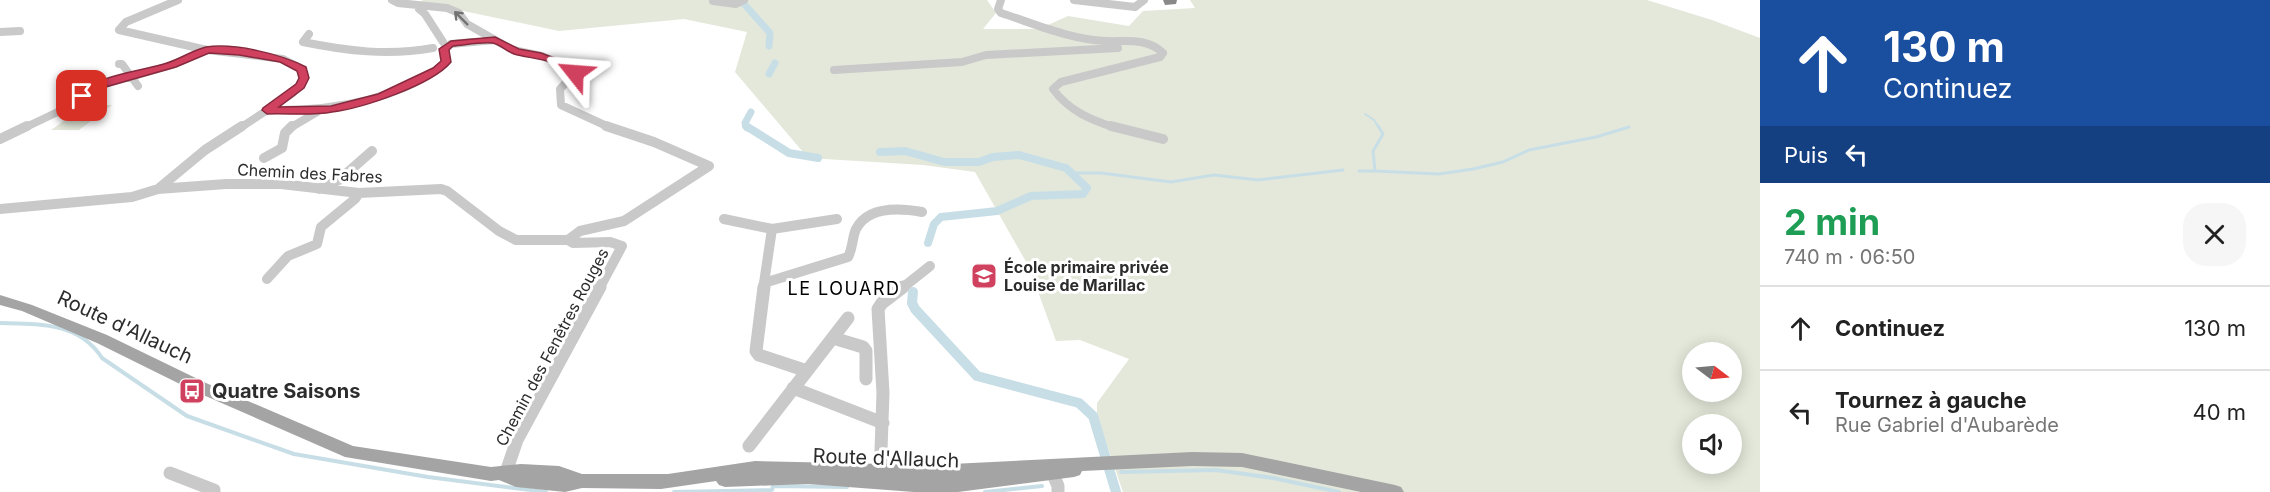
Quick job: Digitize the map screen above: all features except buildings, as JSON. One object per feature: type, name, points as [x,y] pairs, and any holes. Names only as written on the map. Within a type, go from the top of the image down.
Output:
[{"type":"main road","name":"Route d'Allauch","points":[[0,300],[27,308],[102,339],[200,387],[351,452],[470,471],[505,474],[516,480],[585,485],[808,472],[880,476],[942,485],[1054,477],[1108,463],[1192,459],[1242,460],[1395,492]]},
{"type":"street","points":[[158,189],[205,150],[300,86],[304,78],[302,69],[283,59],[207,50],[119,30],[126,22],[178,0]]},
{"type":"street","points":[[267,110],[323,110],[370,100],[429,75],[446,62],[446,45],[422,7],[391,5],[384,0]]},
{"type":"street","name":"Chemin des Fenêtres Rouges","points":[[392,0],[394,3],[422,7],[441,6],[454,10],[465,19],[467,24],[516,51],[542,56],[574,69],[575,73],[560,89],[559,101],[566,108],[597,123],[656,143],[709,166],[624,221],[609,227],[583,228],[568,240],[573,243],[610,242],[622,246],[517,440],[505,474]]},
{"type":"street","points":[[713,1],[737,4],[744,0]]},
{"type":"street","points":[[1001,0],[998,9],[1001,13],[1032,25],[1080,37],[1105,41],[1134,41],[1154,46],[1162,53],[1160,57],[1061,82],[1053,89],[1070,107],[1103,124],[1163,139]]},
{"type":"street","points":[[1074,0],[1135,7],[1144,0]]},
{"type":"street","points":[[0,32],[20,31]]},
{"type":"street","points":[[309,34],[303,42],[349,52],[389,54],[434,48],[435,44],[495,40]]},
{"type":"street","points":[[834,70],[962,62],[986,55],[1154,46]]},
{"type":"street","points":[[0,139],[63,109],[94,88],[172,65],[207,50]]},
{"type":"street","points":[[118,64],[122,64],[138,86]]},
{"type":"street","points":[[264,158],[282,148],[285,133],[291,126],[323,110]]},
{"type":"street","points":[[319,189],[339,180],[372,151]]},
{"type":"street","name":"Chemin des Fabres","points":[[0,209],[132,197],[158,189],[254,184],[307,186],[359,193],[441,189],[447,191],[499,231],[516,240],[523,242],[568,240]]},
{"type":"street","points":[[267,279],[288,256],[317,244],[321,227],[355,199],[359,193]]},
{"type":"street","points":[[764,283],[848,257],[853,249],[856,229],[868,217],[887,210],[922,212]]},
{"type":"street","points":[[724,219],[772,229],[837,219]]},
{"type":"street","points":[[772,229],[756,351],[759,355],[807,371]]},
{"type":"street","points":[[880,476],[883,345],[878,309],[882,303],[930,266]]},
{"type":"street","points":[[749,446],[848,318]]},
{"type":"street","points":[[833,338],[862,347],[866,351],[866,379]]},
{"type":"street","points":[[794,388],[883,423]]},
{"type":"street","points":[[170,473],[214,490],[214,492]]},
{"type":"shaded area","points":[[423,0],[987,0],[996,13],[983,29],[1039,29],[1068,16],[1129,26],[1143,11],[1195,8],[1190,0],[1647,0],[1760,38],[1760,492],[1123,492],[1097,416],[1097,403],[1129,359],[1080,340],[1056,341],[1029,267],[975,172],[923,165],[808,158],[735,72],[747,32],[684,19],[559,31],[420,2]]},
{"type":"shaded area","points":[[86,105],[112,105],[79,130],[51,130]]},
{"type":"waterway","points":[[744,4],[770,33],[769,46]]},
{"type":"waterway","points":[[769,74],[775,63]]},
{"type":"waterway","points":[[746,126],[745,123],[751,112]]},
{"type":"waterway","points":[[1365,114],[1374,120],[1379,128]]},
{"type":"waterway","points":[[746,126],[789,153],[818,158]]},
{"type":"waterway","points":[[1375,171],[1373,151],[1383,134],[1378,126]]},
{"type":"waterway","points":[[1375,171],[1439,174],[1473,169],[1503,162],[1529,150],[1596,137],[1629,127]]},
{"type":"waterway","points":[[880,152],[905,151],[944,162],[979,162],[993,157],[1019,155],[1066,168],[1087,188],[1083,194],[1031,196],[997,211],[941,217],[934,224],[928,243]]},
{"type":"waterway","points":[[1073,173],[1101,173],[1171,182],[1214,175],[1258,180],[1343,170]]},
{"type":"waterway","points":[[1359,171],[1375,171]]},
{"type":"waterway","points":[[913,292],[912,303],[915,309],[977,376],[1079,403],[1093,416],[1116,492]]},
{"type":"waterway","points":[[0,323],[43,325],[70,331],[93,346],[102,358],[187,416],[294,454],[428,477],[546,492]]},
{"type":"waterway","points":[[1121,472],[1216,470],[1273,478],[1339,492]]},
{"type":"waterway","points":[[674,492],[772,490],[773,486],[847,487]]},
{"type":"waterway","points":[[985,492],[1042,486]]},
{"type":"place","name":"École primaire privée Louise de Marillac","points":[[984,276]]},
{"type":"place","name":"Quatre Saisons","points":[[192,391]]},
{"type":"district","name":"LE LOUARD","points":[[844,288]]},
{"type":"route","points":[[82,96],[98,86],[172,65],[207,50],[283,59],[297,64],[302,69],[304,78],[300,86],[267,110],[332,109],[382,96],[429,75],[443,66],[447,58],[444,49],[451,44],[495,40],[513,50],[538,55],[574,69],[575,73]]}]
